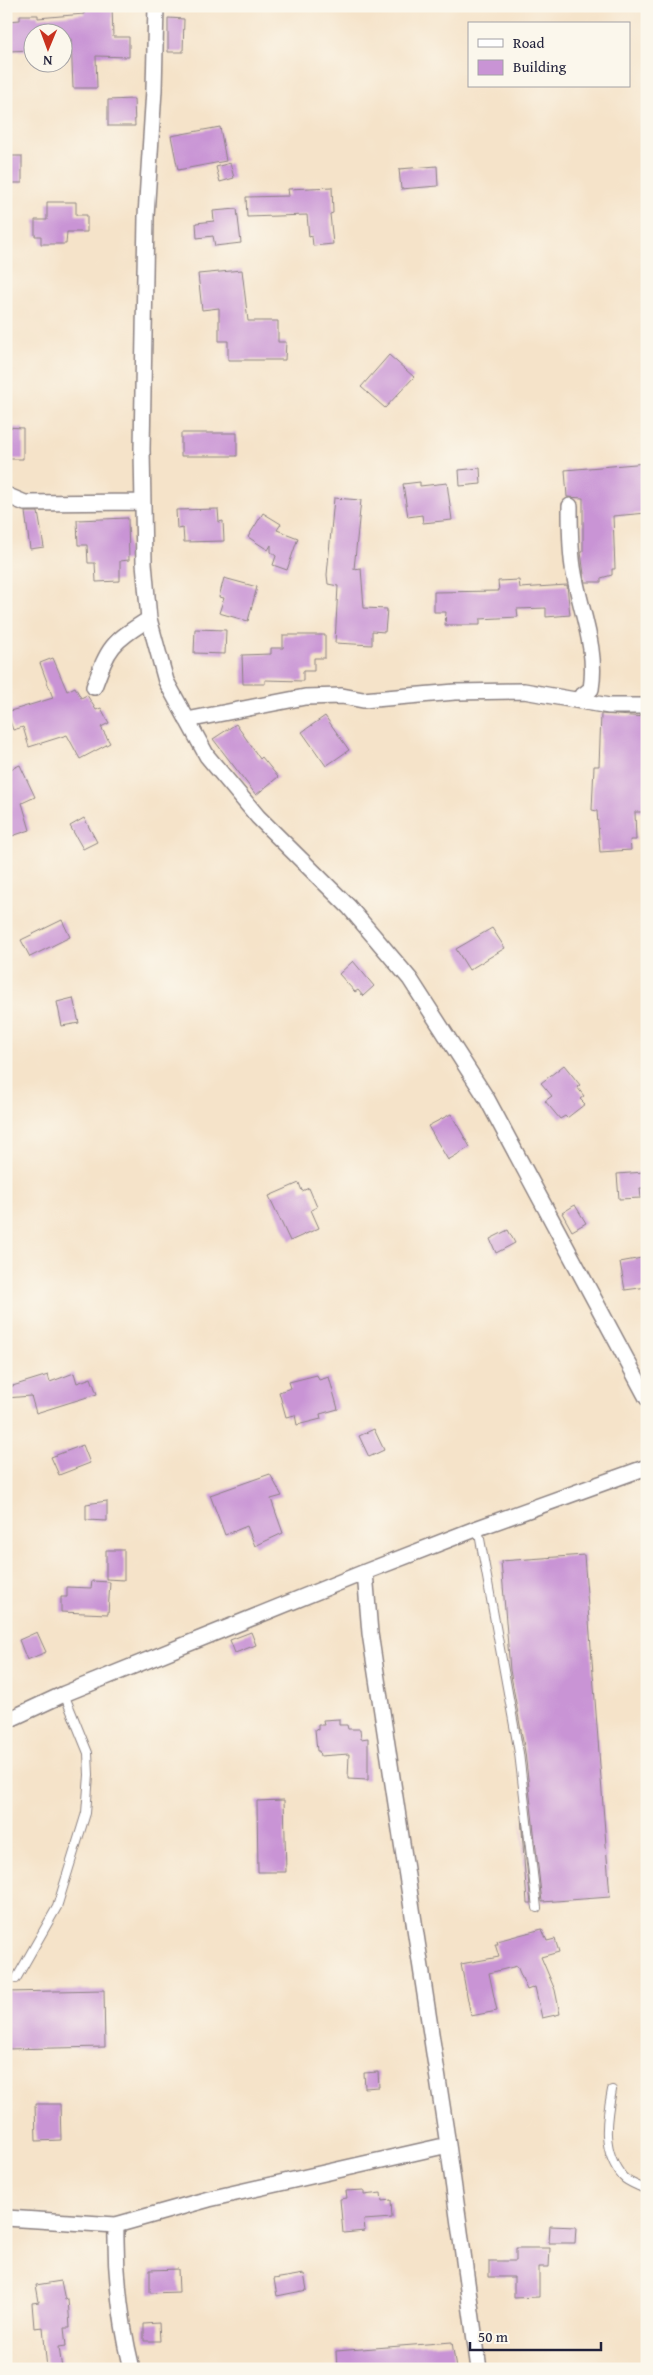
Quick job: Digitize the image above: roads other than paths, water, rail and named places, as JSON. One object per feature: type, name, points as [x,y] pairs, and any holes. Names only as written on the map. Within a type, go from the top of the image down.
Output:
[{"type":"street","points":[[156,6],[154,90],[146,216],[143,502],[144,563],[149,619],[166,681],[207,756],[258,817],[349,908],[410,979],[487,1099],[647,1398]]},
{"type":"street","points":[[6,495],[25,503],[33,504],[143,502]]},
{"type":"street","points":[[570,506],[570,538],[573,569],[594,658],[591,689],[578,699]]},
{"type":"street","points":[[94,687],[106,654],[119,638],[149,619]]},
{"type":"street","points":[[187,720],[305,697],[342,696],[364,700],[455,692],[524,691],[578,699],[609,706],[647,706]]},
{"type":"street","points":[[6,1721],[64,1694],[365,1572],[478,1528],[647,1467]]},
{"type":"street","points":[[365,1572],[371,1642],[448,2145],[478,2369]]},
{"type":"street","points":[[6,2218],[116,2225],[209,2199],[448,2145]]},
{"type":"street","points":[[116,2225],[115,2267],[120,2316],[132,2369]]},
{"type":"lane","points":[[478,1528],[519,1753],[537,1908]]},
{"type":"lane","points":[[16,1979],[57,1907],[86,1813],[89,1775],[88,1753],[64,1694]]},
{"type":"lane","points":[[612,2090],[606,2117],[607,2148],[623,2178],[647,2190]]}]
